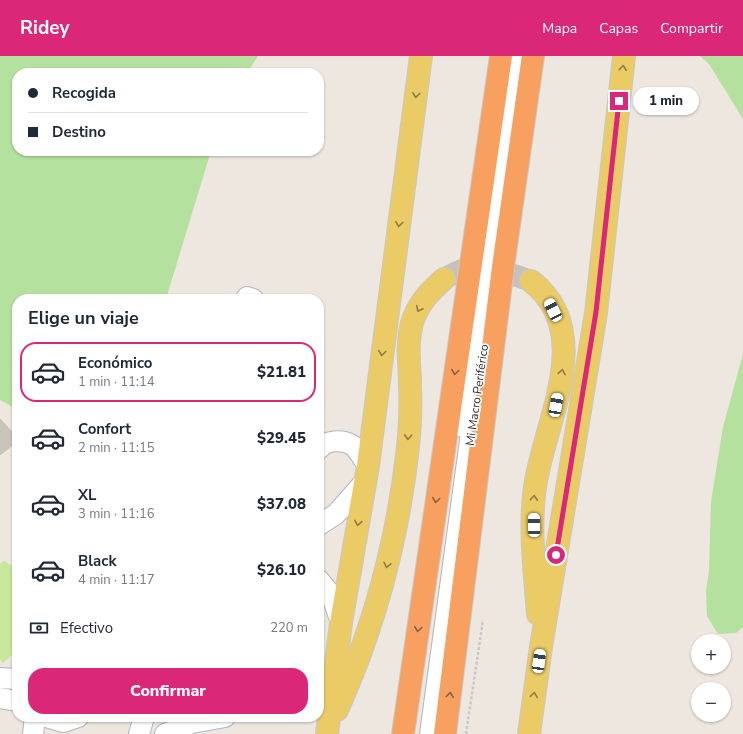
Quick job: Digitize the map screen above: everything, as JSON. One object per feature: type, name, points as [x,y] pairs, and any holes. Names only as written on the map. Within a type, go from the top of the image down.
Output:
[{"type":"highway","points":[[402,734],[501,56]]},
{"type":"highway","points":[[445,734],[503,267],[533,56]]},
{"type":"main road","points":[[327,732],[341,623],[367,473],[420,56]]},
{"type":"main road","points":[[529,734],[541,646],[596,312],[624,56]]},
{"type":"main road","points":[[327,732],[357,666],[385,576],[398,520],[408,446],[411,387],[407,345],[412,322],[419,306],[429,292],[444,280]]},
{"type":"main road","points":[[531,281],[547,298],[558,321],[563,340],[564,361],[556,405],[542,454],[535,487],[534,565],[541,646]]},
{"type":"street","name":"Mi Macro Periférico","points":[[419,734],[462,439],[479,293],[512,56]]},
{"type":"street","name":"Mi Macro Periférico","points":[[430,734],[524,56]]},
{"type":"street","points":[[324,445],[333,442],[343,442],[352,445],[367,473],[336,514],[324,522]]},
{"type":"street","points":[[324,586],[332,596],[341,623]]},
{"type":"street","points":[[0,678],[12,679]]},
{"type":"street","points":[[0,698],[12,699]]},
{"type":"street","points":[[33,734],[34,722]]},
{"type":"street","points":[[64,734],[73,722]]},
{"type":"street","points":[[139,734],[143,722]]},
{"type":"street","points":[[165,734],[198,722]]},
{"type":"path","points":[[466,734],[483,620]]},
{"type":"green space","points":[[0,56],[258,56],[250,68],[12,68],[12,156],[209,156],[168,294],[12,294],[12,406],[0,400]]},
{"type":"green space","points":[[700,56],[743,56],[743,119],[709,64]]},
{"type":"green space","points":[[743,354],[743,627],[736,633],[718,634],[707,616],[706,591],[709,571],[711,502],[723,427]]},
{"type":"green space","points":[[4,561],[12,566],[12,655],[3,663],[0,659],[0,564]]},
{"type":"building","points":[[0,419],[12,432],[12,446],[0,455]]},
{"type":"tunnel","points":[[444,279],[460,271],[477,268],[496,270],[531,281]]},
{"type":"route","points":[[556,555],[596,312],[619,101]]}]
